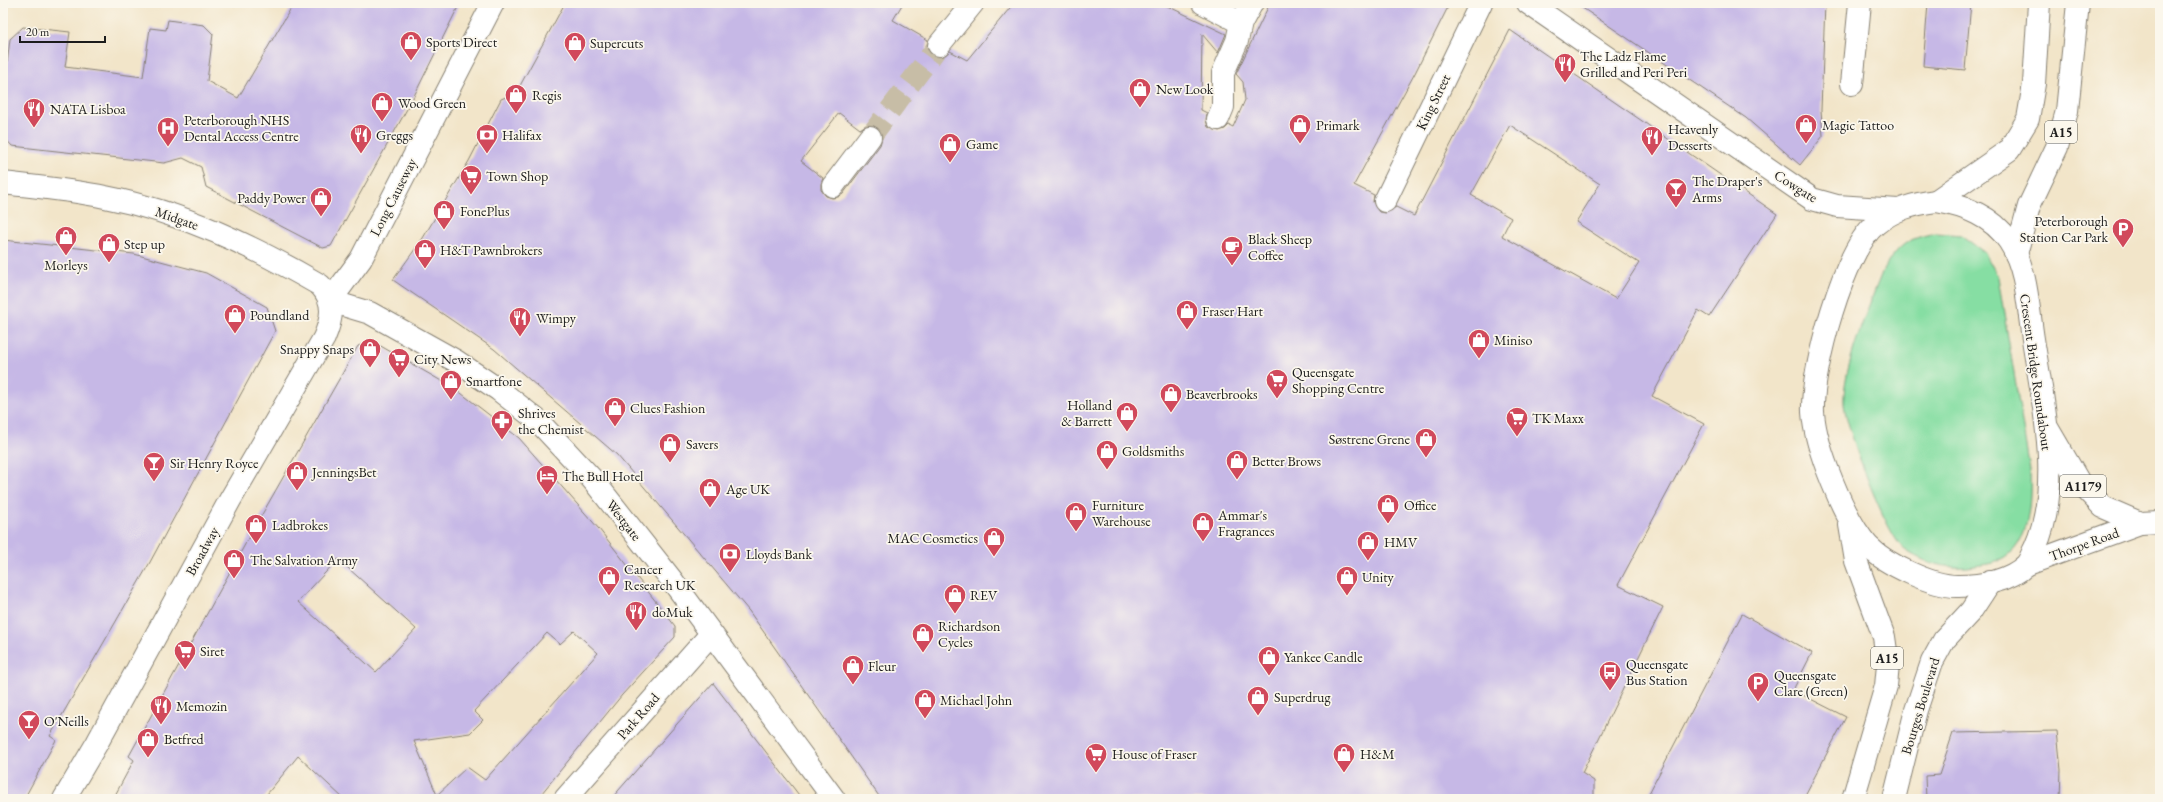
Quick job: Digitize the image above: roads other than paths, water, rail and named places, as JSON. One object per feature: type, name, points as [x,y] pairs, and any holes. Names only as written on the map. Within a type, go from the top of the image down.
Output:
[{"type":"street","name":"Long Causeway","points":[[330,301],[361,259],[493,3]]},
{"type":"street","points":[[939,45],[973,3]]},
{"type":"street","points":[[1203,3],[1242,24]]},
{"type":"street","points":[[1218,119],[1223,108],[1223,73],[1237,41],[1242,24],[1252,3]]},
{"type":"street","name":"King Street","points":[[1385,201],[1481,3]]},
{"type":"street","name":"Cowgate","points":[[1528,3],[1812,199],[1837,206],[1898,210]]},
{"type":"street","points":[[1852,84],[1860,3]]},
{"type":"street","name":"A15","points":[[1936,201],[2009,150],[2028,119],[2034,84],[2039,3]]},
{"type":"street","name":"A15","points":[[2016,254],[2029,206],[2057,147],[2067,111],[2078,3]]},
{"type":"street","points":[[833,186],[870,137]]},
{"type":"street","name":"Midgate","points":[[3,183],[106,197],[157,210],[216,231],[259,251],[320,286],[326,292],[330,301]]},
{"type":"street","name":"Crescent Bridge Roundabout","points":[[1936,201],[1957,204],[1984,216],[2000,228],[2011,244],[2022,272],[2046,426],[2049,485],[2046,512],[2041,534],[2028,564],[2007,577],[1990,582],[1957,587],[1928,580],[1893,564],[1869,547],[1849,518],[1818,440],[1813,415],[1813,394],[1822,344],[1834,303],[1864,238],[1874,224],[1898,210],[1914,204],[1936,201]]},
{"type":"street","name":"Westgate","points":[[330,301],[370,313],[456,361],[499,390],[538,420],[593,480],[671,579],[834,799]]},
{"type":"street","name":"Broadway","points":[[64,799],[97,743],[230,500],[324,338],[332,312],[330,301]]},
{"type":"street","name":"Thorpe Road","points":[[2046,426],[2079,482],[2103,507],[2150,523]]},
{"type":"street","name":"A15","points":[[1849,518],[1856,561],[1884,637],[1888,665],[1886,686],[1853,799]]},
{"type":"street","name":"Thorpe Road","points":[[2028,564],[2150,523]]},
{"type":"street","name":"Bourges Boulevard","points":[[1894,799],[1916,710],[1932,662],[1944,640],[1971,611],[1990,582]]},
{"type":"street","name":"Park Road","points":[[566,799],[711,634]]},
{"type":"tunnel","points":[[870,137],[939,45]]},
{"type":"place","name":"Sports Direct","points":[[411,62]]},
{"type":"place","name":"Supercuts","points":[[575,62]]},
{"type":"place","name":"The Ladz Flame Grilled and Peri Peri","points":[[1565,84]]},
{"type":"place","name":"New Look","points":[[1140,108]]},
{"type":"place","name":"Regis","points":[[516,114]]},
{"type":"place","name":"Wood Green","points":[[382,122]]},
{"type":"place","name":"NATA Lisboa","points":[[34,128]]},
{"type":"place","name":"Primark","points":[[1300,144]]},
{"type":"place","name":"Magic Tattoo","points":[[1806,144]]},
{"type":"place","name":"Peterborough NHS Dental Access Centre","points":[[168,148]]},
{"type":"place","name":"Greggs","points":[[361,154]]},
{"type":"place","name":"Halifax","points":[[487,154]]},
{"type":"place","name":"Heavenly Desserts","points":[[1652,156]]},
{"type":"place","name":"Game","points":[[950,164]]},
{"type":"place","name":"Town Shop","points":[[471,196]]},
{"type":"place","name":"The Draper's Arms","points":[[1676,208]]},
{"type":"place","name":"Paddy Power","points":[[321,218]]},
{"type":"place","name":"FonePlus","points":[[444,230]]},
{"type":"place","name":"Peterborough Station Car Park","points":[[2123,248]]},
{"type":"place","name":"Morleys","points":[[66,256]]},
{"type":"place","name":"Step up","points":[[109,264]]},
{"type":"place","name":"Black Sheep Coffee","points":[[1232,266]]},
{"type":"place","name":"H&T Pawnbrokers","points":[[425,270]]},
{"type":"place","name":"Fraser Hart","points":[[1187,330]]},
{"type":"place","name":"Poundland","points":[[235,334]]},
{"type":"place","name":"Wimpy","points":[[520,338]]},
{"type":"place","name":"Miniso","points":[[1479,360]]},
{"type":"place","name":"Snappy Snaps","points":[[370,368]]},
{"type":"place","name":"City News","points":[[399,378]]},
{"type":"place","name":"Smartfone","points":[[451,400]]},
{"type":"place","name":"Queensgate Shopping Centre","points":[[1277,400]]},
{"type":"place","name":"Beaverbrooks","points":[[1171,414]]},
{"type":"place","name":"Clues Fashion","points":[[615,428]]},
{"type":"place","name":"Holland & Barrett","points":[[1127,432]]},
{"type":"place","name":"TK Maxx","points":[[1517,438]]},
{"type":"place","name":"Shrives the Chemist","points":[[502,440]]},
{"type":"place","name":"Søstrene Grene","points":[[1426,458]]},
{"type":"place","name":"Savers","points":[[670,464]]},
{"type":"place","name":"Goldsmiths","points":[[1107,470]]},
{"type":"place","name":"Better Brows","points":[[1237,480]]},
{"type":"place","name":"Sir Henry Royce","points":[[154,482]]},
{"type":"place","name":"JenningsBet","points":[[297,492]]},
{"type":"place","name":"The Bull Hotel","points":[[547,496]]},
{"type":"place","name":"Age UK","points":[[710,508]]},
{"type":"place","name":"Office","points":[[1388,524]]},
{"type":"place","name":"Furniture Warehouse","points":[[1076,532]]},
{"type":"place","name":"Ammar's Fragrances","points":[[1203,542]]},
{"type":"place","name":"Ladbrokes","points":[[256,544]]},
{"type":"place","name":"MAC Cosmetics","points":[[994,558]]},
{"type":"place","name":"HMV","points":[[1368,562]]},
{"type":"place","name":"Lloyds Bank","points":[[730,574]]},
{"type":"place","name":"The Salvation Army","points":[[234,580]]},
{"type":"place","name":"Cancer Research UK","points":[[609,596]]},
{"type":"place","name":"Unity","points":[[1347,596]]},
{"type":"place","name":"REV","points":[[955,614]]},
{"type":"place","name":"doMuk","points":[[636,632]]},
{"type":"place","name":"Richardson Cycles","points":[[923,654]]},
{"type":"place","name":"Siret","points":[[185,670]]},
{"type":"place","name":"Yankee Candle","points":[[1269,676]]},
{"type":"place","name":"Fleur","points":[[853,686]]},
{"type":"place","name":"Queensgate Bus Station","points":[[1610,692]]},
{"type":"place","name":"Queensgate Clare (Green)","points":[[1758,702]]},
{"type":"place","name":"Superdrug","points":[[1258,716]]},
{"type":"place","name":"Michael John","points":[[925,720]]},
{"type":"place","name":"Memozin","points":[[161,726]]},
{"type":"place","name":"O'Neills","points":[[29,740]]},
{"type":"place","name":"Betfred","points":[[148,758]]},
{"type":"place","name":"House of Fraser","points":[[1096,774]]},
{"type":"place","name":"H&M","points":[[1344,774]]}]
